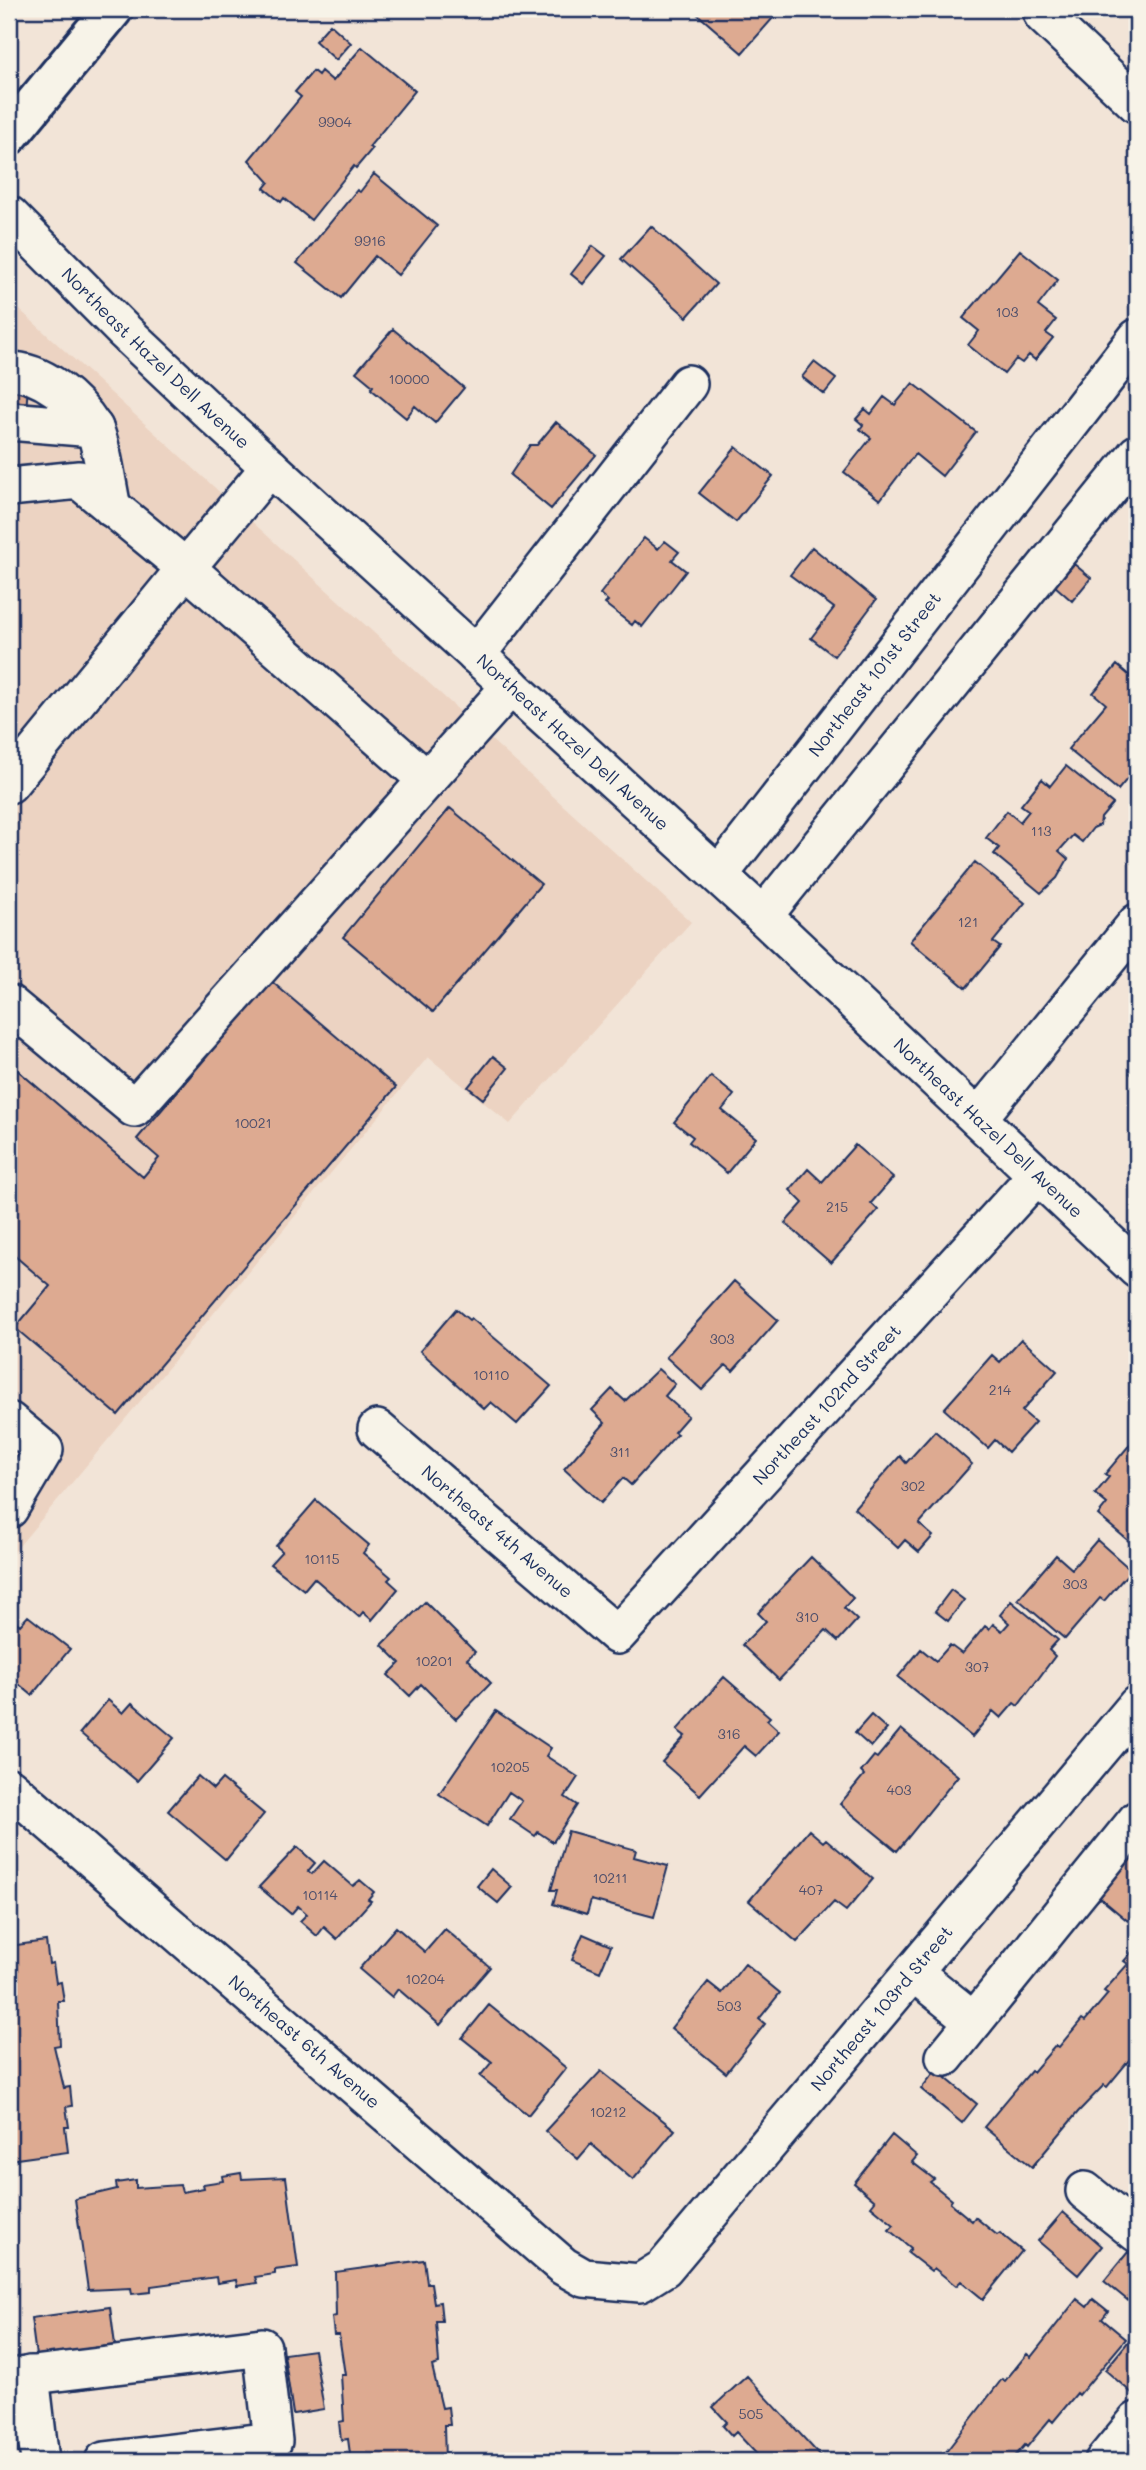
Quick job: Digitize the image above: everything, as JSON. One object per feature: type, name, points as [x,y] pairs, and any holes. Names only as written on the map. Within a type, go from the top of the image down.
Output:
[{"type":"main road","points":[[9,135],[113,9]]},
{"type":"street","points":[[1043,15],[1137,104]]},
{"type":"street","name":"Northeast Hazel Dell Avenue","points":[[9,215],[122,329],[719,875],[1137,1269]]},
{"type":"street","name":"Northeast 101st Street","points":[[719,875],[1137,338]]},
{"type":"street","points":[[9,371],[24,371],[50,382],[94,428],[112,508]]},
{"type":"street","points":[[476,655],[688,384]]},
{"type":"street","points":[[9,421],[94,428]]},
{"type":"street","points":[[763,916],[1137,454]]},
{"type":"street","points":[[9,784],[270,467]]},
{"type":"street","points":[[9,487],[79,480],[186,568],[427,780]]},
{"type":"street","points":[[9,1004],[134,1108],[511,686]]},
{"type":"street","points":[[978,1118],[1137,923]]},
{"type":"street","name":"Northeast 102nd Street","points":[[617,1634],[1037,1175]]},
{"type":"street","points":[[9,1421],[44,1450],[9,1509]]},
{"type":"street","name":"Northeast 4th Avenue","points":[[377,1429],[617,1634]]},
{"type":"street","name":"Northeast 103rd Street","points":[[608,2282],[640,2283],[664,2268],[1137,1705]]},
{"type":"street","name":"Northeast 6th Avenue","points":[[9,1787],[563,2266],[584,2278],[608,2282]]},
{"type":"street","points":[[945,2057],[1137,1820]]},
{"type":"street","points":[[913,1972],[974,2021]]},
{"type":"street","points":[[1085,2191],[1137,2233]]},
{"type":"street","points":[[40,2461],[19,2377],[262,2347],[274,2441],[104,2461]]},
{"type":"street","points":[[1104,2461],[1137,2421]]},
{"type":"shaded area","points":[[9,300],[691,922],[510,1124],[428,1057],[9,1558]]},
{"type":"building","points":[[699,9],[781,9],[742,53],[695,12]]},
{"type":"building","points":[[330,24],[351,43],[336,60],[315,41]]},
{"type":"building","points":[[362,47],[415,91],[369,147],[372,149],[356,168],[354,166],[311,220],[284,198],[281,202],[264,188],[269,182],[249,160],[301,97],[295,92],[313,71],[318,75],[321,71],[333,81]]},
{"type":"building","points":[[374,174],[437,226],[398,275],[375,256],[341,298],[297,263],[357,190],[360,192]]},
{"type":"building","points":[[651,226],[716,284],[687,317],[621,259]]},
{"type":"building","points":[[593,246],[606,256],[583,284],[571,274]]},
{"type":"building","points":[[1020,250],[1058,280],[1038,306],[1056,320],[1046,333],[1053,338],[1035,360],[1029,355],[1022,363],[1016,359],[1004,374],[968,345],[979,331],[963,318]]},
{"type":"building","points":[[393,329],[464,388],[435,423],[415,406],[406,418],[371,389],[373,386],[356,372]]},
{"type":"building","points":[[814,362],[836,379],[824,394],[802,377]]},
{"type":"building","points":[[913,383],[976,432],[942,476],[915,454],[880,500],[844,472],[871,438],[860,429],[863,425],[856,419],[865,409],[871,414],[884,397],[895,405]]},
{"type":"building","points":[[9,384],[28,386],[26,411],[9,410]]},
{"type":"building","points":[[556,422],[596,455],[551,509],[510,475],[530,445],[537,445]]},
{"type":"building","points":[[736,447],[773,476],[736,522],[699,493]]},
{"type":"building","points":[[644,538],[658,549],[665,541],[679,552],[672,560],[686,571],[642,627],[635,621],[632,625],[605,604],[608,601],[600,594]]},
{"type":"building","points":[[812,547],[876,600],[834,656],[811,638],[834,608],[790,575]]},
{"type":"building","points":[[1074,564],[1091,578],[1072,601],[1055,586]]},
{"type":"building","points":[[1117,665],[1137,682],[1137,767],[1118,790],[1068,749],[1106,704],[1093,693]]},
{"type":"building","points":[[1066,766],[1113,804],[1101,818],[1100,825],[1093,828],[1082,842],[1073,835],[1059,851],[1068,859],[1057,878],[1041,893],[994,854],[999,848],[986,838],[1007,811],[1020,822],[1029,811],[1021,805],[1042,779],[1050,786]]},
{"type":"building","points":[[450,808],[541,884],[433,1012],[343,937]]},
{"type":"building","points":[[975,862],[1025,903],[993,942],[1000,947],[966,988],[910,941]]},
{"type":"building","points":[[271,981],[396,1087],[118,1415],[15,1328],[50,1286],[9,1251],[9,1063],[143,1177],[159,1158],[137,1139]]},
{"type":"building","points":[[493,1056],[508,1068],[483,1099],[468,1087]]},
{"type":"building","points":[[1137,1063],[1137,1079],[1130,1073]]},
{"type":"building","points":[[711,1076],[734,1095],[722,1110],[756,1138],[727,1173],[689,1142],[693,1137],[674,1122]]},
{"type":"building","points":[[855,1145],[893,1178],[871,1203],[878,1210],[831,1263],[785,1223],[803,1203],[790,1190],[808,1169],[822,1182]]},
{"type":"building","points":[[734,1281],[778,1320],[733,1371],[726,1365],[702,1390],[666,1357]]},
{"type":"building","points":[[456,1309],[469,1320],[471,1318],[551,1386],[517,1424],[491,1402],[484,1409],[420,1351]]},
{"type":"building","points":[[1021,1339],[1057,1371],[1022,1411],[1035,1422],[1008,1452],[995,1440],[988,1448],[944,1409],[992,1355],[1000,1362]]},
{"type":"building","points":[[658,1369],[675,1384],[665,1396],[688,1416],[674,1432],[677,1434],[631,1485],[623,1478],[601,1503],[564,1469],[605,1423],[592,1410],[612,1389],[625,1401]]},
{"type":"building","points":[[935,1431],[972,1464],[919,1524],[933,1536],[919,1552],[905,1540],[898,1548],[854,1508],[900,1456],[906,1463]]},
{"type":"building","points":[[1137,1436],[1137,1548],[1098,1515],[1107,1504],[1095,1494],[1109,1477],[1105,1474]]},
{"type":"building","points":[[316,1500],[369,1545],[363,1553],[391,1577],[388,1580],[398,1589],[372,1620],[363,1612],[359,1617],[314,1578],[304,1590],[270,1564],[282,1551],[276,1546]]},
{"type":"building","points":[[1097,1540],[1131,1570],[1104,1601],[1100,1598],[1065,1639],[1018,1599],[1056,1555],[1072,1569]]},
{"type":"building","points":[[811,1557],[853,1598],[844,1608],[857,1620],[838,1641],[826,1630],[779,1680],[742,1645],[766,1621],[758,1613]]},
{"type":"building","points":[[951,1590],[964,1600],[948,1621],[935,1611]]},
{"type":"building","points":[[1011,1601],[1058,1640],[1049,1650],[1055,1656],[1018,1706],[1014,1703],[1001,1718],[993,1711],[972,1737],[898,1677],[921,1649],[936,1661],[950,1645],[962,1654],[985,1626],[989,1629],[993,1624],[1002,1631],[1009,1623],[1000,1615]]},
{"type":"building","points":[[425,1602],[475,1652],[467,1659],[491,1683],[456,1719],[421,1684],[410,1696],[388,1675],[400,1663],[382,1645]]},
{"type":"building","points":[[9,1616],[20,1625],[28,1616],[70,1649],[32,1695],[9,1676]]},
{"type":"building","points":[[724,1677],[770,1717],[767,1720],[779,1731],[756,1756],[744,1746],[700,1795],[662,1762],[685,1736],[677,1730]]},
{"type":"building","points":[[108,1700],[123,1713],[132,1703],[174,1738],[137,1781],[80,1733]]},
{"type":"building","points":[[496,1711],[551,1748],[546,1756],[578,1777],[565,1797],[577,1805],[553,1842],[538,1832],[535,1836],[510,1819],[522,1801],[509,1792],[487,1826],[439,1794]]},
{"type":"building","points":[[871,1715],[887,1729],[871,1747],[855,1733]]},
{"type":"building","points":[[901,1729],[958,1776],[897,1851],[840,1804],[864,1775],[861,1772],[874,1756],[877,1758]]},
{"type":"building","points":[[198,1776],[213,1789],[222,1779],[264,1814],[226,1860],[168,1811]]},
{"type":"building","points":[[809,1830],[823,1842],[826,1839],[873,1879],[846,1911],[834,1902],[797,1942],[749,1901]]},
{"type":"building","points":[[568,1831],[636,1850],[634,1857],[668,1866],[654,1917],[591,1900],[587,1914],[553,1904],[557,1890],[551,1890]]},
{"type":"building","points":[[297,1847],[315,1863],[308,1871],[312,1874],[324,1861],[353,1886],[360,1880],[374,1892],[368,1899],[371,1901],[337,1939],[324,1927],[317,1936],[300,1921],[307,1914],[298,1906],[291,1914],[259,1887]]},
{"type":"building","points":[[1137,1852],[1137,1910],[1128,1921],[1099,1897]]},
{"type":"building","points":[[491,1869],[512,1887],[498,1903],[477,1886]]},
{"type":"building","points":[[396,1927],[425,1952],[445,1929],[490,1967],[440,2025],[398,1989],[392,1997],[359,1969]]},
{"type":"building","points":[[583,1934],[611,1946],[600,1972],[572,1960]]},
{"type":"building","points":[[46,1941],[49,1964],[53,1963],[56,1983],[61,1982],[64,2001],[58,2001],[60,2045],[54,2046],[64,2088],[70,2087],[72,2106],[66,2107],[69,2127],[65,2127],[68,2152],[9,2160],[9,1946]]},
{"type":"building","points":[[1137,1946],[1137,2056],[1133,2062],[1130,2059],[1107,2087],[1104,2085],[1078,2112],[1032,2167],[984,2127],[1031,2071],[1033,2072],[1056,2045],[1059,2047],[1082,2019],[1085,2021],[1108,1994],[1104,1991],[1128,1964],[1124,1961]]},
{"type":"building","points":[[745,1964],[780,1993],[759,2019],[765,2024],[726,2073],[671,2028],[708,1982],[722,1993]]},
{"type":"building","points":[[489,2005],[566,2068],[528,2115],[480,2076],[492,2062],[462,2038]]},
{"type":"building","points":[[936,2070],[977,2104],[962,2123],[921,2089]]},
{"type":"building","points":[[601,2071],[675,2130],[633,2180],[591,2144],[578,2159],[545,2131]]},
{"type":"building","points":[[892,2135],[917,2156],[912,2162],[934,2179],[930,2182],[952,2200],[950,2203],[972,2221],[975,2217],[997,2235],[1000,2233],[1022,2251],[983,2299],[961,2281],[956,2286],[934,2268],[931,2271],[908,2253],[911,2248],[889,2230],[894,2225],[871,2206],[875,2201],[854,2183]]},
{"type":"building","points":[[241,2173],[242,2179],[286,2177],[298,2267],[275,2270],[275,2274],[255,2277],[257,2283],[237,2286],[236,2280],[217,2283],[216,2277],[151,2286],[151,2292],[132,2294],[131,2288],[88,2290],[75,2199],[117,2189],[116,2183],[136,2180],[136,2188],[180,2185],[182,2192],[204,2188],[203,2184],[223,2181],[222,2176]]},
{"type":"building","points":[[1063,2212],[1102,2246],[1078,2275],[1038,2241]]},
{"type":"building","points":[[1128,2252],[1137,2259],[1137,2308],[1104,2281]]},
{"type":"building","points":[[424,2260],[427,2283],[431,2283],[434,2303],[440,2302],[442,2321],[436,2321],[439,2364],[432,2366],[442,2408],[448,2407],[450,2425],[444,2425],[445,2461],[351,2461],[348,2439],[341,2440],[339,2422],[344,2421],[341,2375],[345,2375],[339,2335],[334,2335],[332,2317],[336,2316],[335,2272]]},
{"type":"building","points":[[1077,2299],[1087,2307],[1093,2299],[1108,2311],[1102,2319],[1126,2339],[1079,2395],[1077,2393],[1053,2422],[1050,2419],[1027,2447],[1025,2445],[1011,2461],[939,2461],[1002,2379],[1005,2381],[1027,2354],[1031,2357]]},
{"type":"building","points":[[110,2307],[115,2345],[36,2356],[31,2318]]},
{"type":"building","points":[[1137,2331],[1137,2388],[1133,2394],[1105,2370]]},
{"type":"building","points":[[314,2350],[324,2409],[293,2414],[284,2354]]},
{"type":"building","points":[[747,2376],[825,2461],[763,2461],[736,2432],[732,2436],[723,2426],[727,2422],[713,2407]]}]
